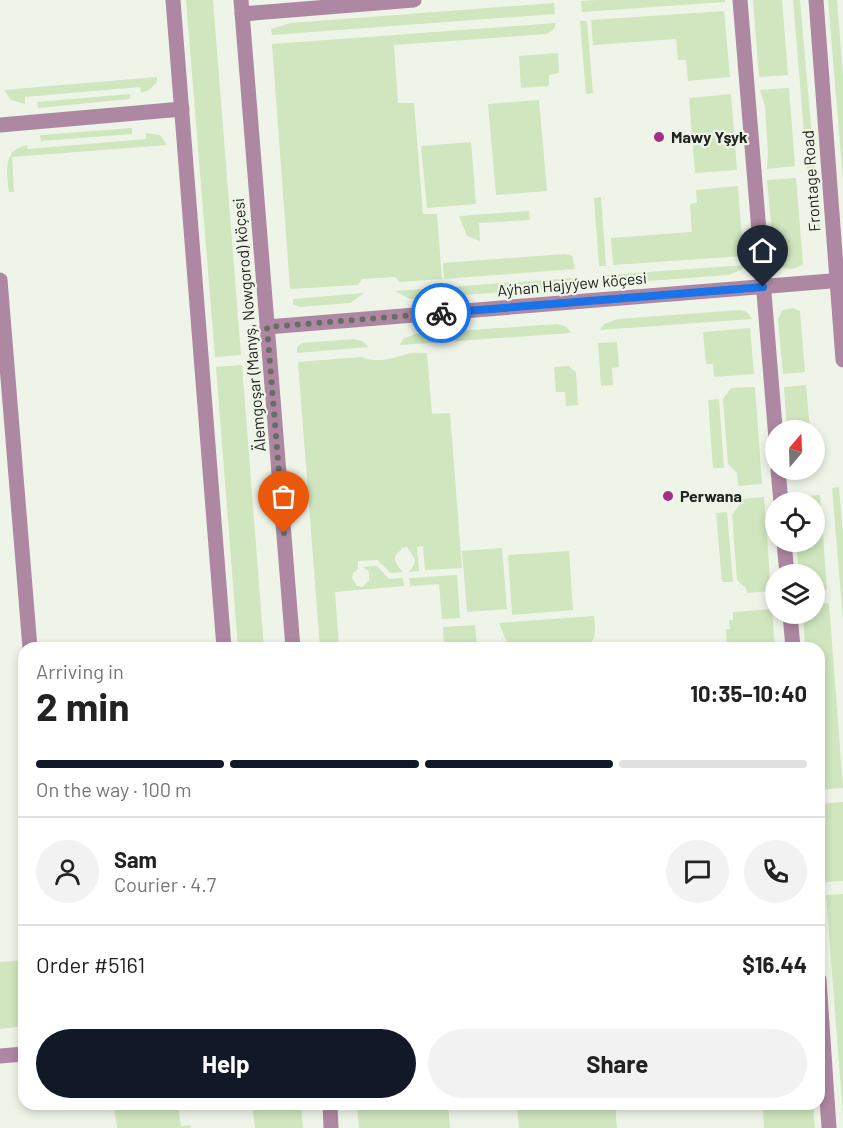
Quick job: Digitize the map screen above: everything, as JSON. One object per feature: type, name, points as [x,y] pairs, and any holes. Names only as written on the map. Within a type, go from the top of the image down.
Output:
[{"type":"street","points":[[173,0],[224,642]]},
{"type":"street","points":[[242,7],[414,0]]},
{"type":"street","points":[[740,0],[774,420]]},
{"type":"street","name":"Frontage Road","points":[[816,0],[840,280],[843,360]]},
{"type":"street","name":"Älemgoşar (Manyş, Nowgorod) köçesi","points":[[242,7],[293,642]]},
{"type":"street","points":[[0,125],[182,109]]},
{"type":"street","points":[[0,280],[30,642]]},
{"type":"street","name":"Aýhan Hajyýew köçesi","points":[[267,327],[840,280]]},
{"type":"street","points":[[791,624],[792,642]]},
{"type":"street","points":[[0,1056],[18,1054]]},
{"type":"street","points":[[825,1071],[829,1128]]},
{"type":"street","points":[[330,1110],[331,1128]]},
{"type":"green space","points":[[186,0],[213,0],[241,355],[215,357]]},
{"type":"green space","points":[[725,0],[725,2],[582,12],[581,1]]},
{"type":"green space","points":[[753,0],[782,0],[788,75],[759,77]]},
{"type":"green space","points":[[793,0],[800,0],[820,228],[812,229]]},
{"type":"green space","points":[[828,0],[837,0],[843,75],[843,181]]},
{"type":"green space","points":[[554,3],[555,14],[272,35],[271,29],[291,23]]},
{"type":"green space","points":[[724,11],[730,77],[688,81],[686,60],[678,60],[676,39],[593,45],[591,20]]},
{"type":"green space","points":[[580,21],[587,21],[593,93],[586,94]]},
{"type":"green space","points":[[556,23],[554,29],[547,34],[394,45],[398,103],[414,103],[423,214],[437,214],[442,279],[400,282],[395,277],[362,279],[358,285],[290,289],[272,44]]},
{"type":"green space","points":[[558,53],[559,73],[549,75],[549,86],[521,88],[519,56]]},
{"type":"green space","points":[[157,77],[157,82],[149,90],[141,93],[140,87],[25,97],[25,104],[11,100],[4,90]]},
{"type":"green space","points":[[789,88],[795,166],[767,169],[765,106],[760,90]]},
{"type":"green space","points":[[130,94],[130,99],[38,108],[37,102]]},
{"type":"green space","points":[[731,94],[737,170],[695,173],[689,98]]},
{"type":"green space","points":[[539,100],[547,191],[496,195],[488,104]]},
{"type":"green space","points":[[132,128],[132,134],[41,141],[40,135]]},
{"type":"green space","points":[[146,133],[160,135],[167,145],[12,157],[14,192],[9,192],[8,163],[13,152],[19,148],[27,145],[28,149],[146,139]]},
{"type":"green space","points":[[471,142],[476,204],[427,208],[421,146]]},
{"type":"green space","points":[[796,178],[803,264],[790,269],[782,267],[774,255],[767,180]]},
{"type":"green space","points":[[738,186],[743,256],[613,265],[611,238],[692,232],[690,204],[697,203],[696,190]]},
{"type":"green space","points":[[601,197],[606,266],[599,266],[594,198]]},
{"type":"green space","points":[[529,211],[530,220],[479,223],[480,241],[467,236],[459,216]]},
{"type":"green space","points":[[565,254],[572,256],[575,269],[444,279],[443,263]]},
{"type":"green space","points":[[746,265],[729,275],[620,283],[611,280],[606,275]]},
{"type":"green space","points":[[573,278],[568,285],[559,288],[410,299],[395,291]]},
{"type":"green space","points":[[364,293],[350,303],[300,307],[293,304],[293,299]]},
{"type":"green space","points":[[793,308],[800,311],[805,372],[783,374],[778,319],[783,310]]},
{"type":"green space","points":[[740,310],[747,312],[752,319],[600,330],[604,324],[618,319]]},
{"type":"green space","points":[[557,324],[567,327],[571,333],[400,345],[403,339],[415,334]]},
{"type":"green space","points":[[750,328],[754,374],[714,377],[713,364],[706,364],[703,332]]},
{"type":"green space","points":[[353,339],[362,341],[369,347],[297,353],[297,347],[303,343]]},
{"type":"green space","points":[[617,342],[619,367],[612,368],[613,385],[601,386],[598,343]]},
{"type":"green space","points":[[412,353],[427,353],[432,414],[450,413],[462,568],[425,570],[423,546],[417,547],[419,571],[409,572],[415,559],[407,547],[401,548],[395,559],[403,572],[391,573],[377,560],[358,561],[358,569],[353,573],[352,578],[357,586],[362,587],[369,581],[369,572],[363,567],[377,566],[389,579],[403,578],[404,586],[335,592],[339,642],[320,642],[298,362],[362,357],[379,360]]},
{"type":"green space","points":[[242,365],[264,642],[238,642],[216,367]]},
{"type":"green space","points":[[568,366],[576,372],[578,405],[566,406],[565,392],[556,392],[554,367]]},
{"type":"green space","points":[[806,385],[809,420],[786,420],[784,387]]},
{"type":"green space","points":[[755,387],[762,484],[738,486],[737,473],[728,464],[723,399],[731,388]]},
{"type":"green space","points":[[719,399],[724,468],[713,468],[708,400]]},
{"type":"green space","points":[[839,487],[843,534],[843,621],[832,488]]},
{"type":"green space","points":[[764,497],[765,552],[768,552],[769,564],[765,564],[765,592],[747,593],[746,588],[737,580],[732,515],[740,504],[739,499]]},
{"type":"green space","points":[[727,512],[733,582],[722,582],[716,513]]},
{"type":"green space","points":[[502,548],[507,609],[467,612],[462,551]]},
{"type":"green space","points":[[569,551],[573,610],[512,615],[508,555]]},
{"type":"green space","points":[[797,552],[824,552],[827,590],[825,590],[825,564],[798,564]]},
{"type":"green space","points":[[457,575],[460,618],[442,619],[439,584],[410,586],[409,578]]},
{"type":"green space","points":[[825,603],[829,603],[843,788],[825,790],[825,642],[805,642],[804,624],[825,624]]},
{"type":"green space","points":[[765,610],[765,624],[773,624],[775,642],[727,642],[726,629],[730,629],[729,620],[733,620],[733,612]]},
{"type":"green space","points":[[594,616],[595,630],[592,642],[507,642],[499,623]]},
{"type":"green space","points":[[475,625],[476,642],[444,642],[443,627]]},
{"type":"green space","points":[[843,802],[843,881],[825,882],[825,804]]},
{"type":"green space","points":[[843,894],[843,1115],[826,895]]},
{"type":"green space","points":[[18,960],[18,1027],[0,1029],[0,962]]},
{"type":"green space","points":[[115,1110],[179,1110],[181,1126],[190,1125],[191,1128],[117,1128]]},
{"type":"green space","points":[[253,1110],[302,1110],[303,1128],[255,1128]]},
{"type":"green space","points":[[358,1110],[448,1110],[450,1128],[359,1128]]},
{"type":"green space","points":[[518,1110],[616,1110],[617,1128],[519,1128]]},
{"type":"green space","points":[[763,1110],[814,1110],[815,1128],[764,1128]]},
{"type":"way so far","points":[[284,533],[267,327],[441,313]]},
{"type":"place","name":"Mawy Yşyk","points":[[659,137]]},
{"type":"place","name":"Perwana","points":[[668,496]]},
{"type":"route","points":[[441,313],[763,287]]}]
